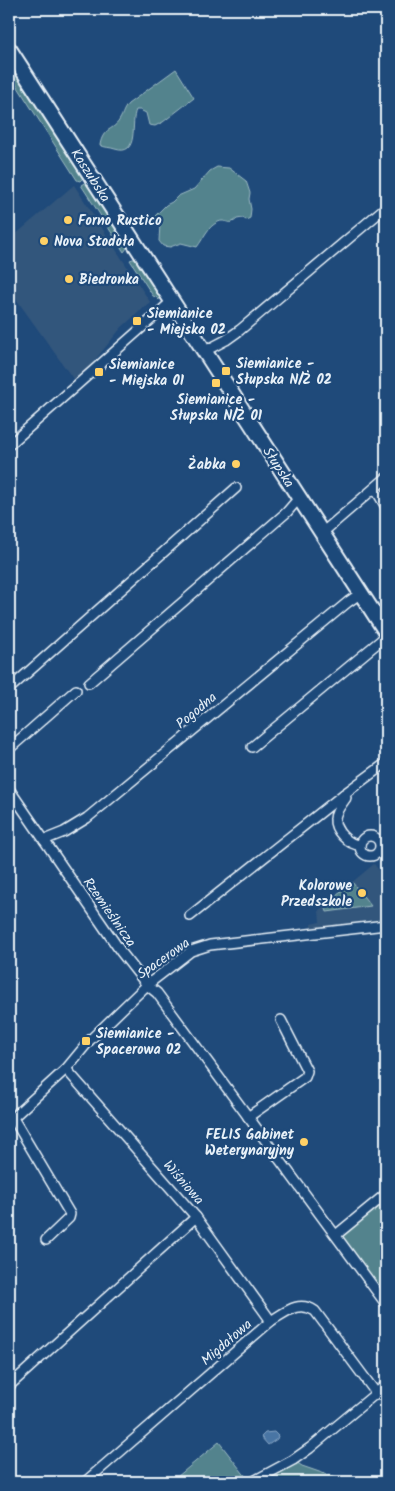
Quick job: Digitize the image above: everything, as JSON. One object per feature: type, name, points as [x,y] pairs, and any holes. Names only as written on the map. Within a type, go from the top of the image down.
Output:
[{"type":"main road","name":"Kaszubska","points":[[9,49],[172,301]]},
{"type":"main road","name":"Słupska","points":[[172,301],[386,632]]},
{"type":"street","points":[[205,351],[240,330],[386,207]]},
{"type":"street","points":[[9,445],[172,301]]},
{"type":"street","points":[[322,533],[386,478]]},
{"type":"street","points":[[9,689],[236,488]]},
{"type":"street","points":[[374,488],[386,507]]},
{"type":"street","points":[[89,683],[287,512],[299,498]]},
{"type":"street","name":"Pogodna","points":[[44,840],[64,832],[87,818],[361,593]]},
{"type":"street","points":[[252,746],[386,636]]},
{"type":"street","points":[[9,749],[76,690]]},
{"type":"street","points":[[190,916],[386,763]]},
{"type":"street","name":"Rzemieślnicza","points":[[9,789],[120,952],[146,985],[157,993],[386,1304]]},
{"type":"street","points":[[344,794],[346,798],[336,814],[335,823],[347,841],[360,846]]},
{"type":"street","name":"Spacerowa","points":[[11,1120],[66,1069],[90,1040],[146,985],[192,951],[210,945],[386,925]]},
{"type":"street","points":[[248,1117],[307,1074],[281,1020]]},
{"type":"street","name":"Wiśniowa","points":[[66,1069],[196,1217],[271,1321]]},
{"type":"street","points":[[11,1120],[70,1214],[69,1218],[46,1240]]},
{"type":"street","points":[[336,1235],[386,1194]]},
{"type":"street","points":[[9,1386],[196,1217]]},
{"type":"street","name":"Migdałowa","points":[[85,1482],[271,1321],[292,1308],[301,1306],[315,1311],[376,1393]]},
{"type":"street","points":[[252,1482],[293,1460],[310,1448],[386,1385]]},
{"type":"shaded area","points":[[74,185],[150,302],[121,328],[91,365],[74,380],[9,289],[9,240]]},
{"type":"shaded area","name":"Kolorowe Przedszkole","points":[[374,864],[386,879],[386,919],[311,928],[311,924],[320,922],[319,910]]},
{"type":"shaded area","points":[[274,1432],[278,1436],[277,1439],[268,1445],[261,1437],[265,1433]]},
{"type":"green space","points":[[9,57],[85,176],[80,181],[77,180],[9,73]]},
{"type":"green space","points":[[176,69],[194,98],[155,126],[149,125],[146,113],[136,110],[133,137],[128,148],[123,150],[100,145],[101,139],[106,132],[118,123],[128,104]]},
{"type":"green space","points":[[217,167],[229,168],[246,181],[250,193],[250,218],[246,220],[243,218],[237,219],[232,222],[221,221],[214,224],[197,247],[181,243],[170,247],[163,246],[159,241],[160,224],[156,222],[154,217],[178,196],[194,189],[210,171]]},
{"type":"green space","points":[[90,182],[128,244],[124,252],[81,185]]},
{"type":"green space","points":[[137,259],[160,294],[159,300],[153,296],[130,260]]},
{"type":"green space","points":[[352,882],[371,906],[327,912],[325,904]]},
{"type":"green space","points":[[386,1202],[386,1300],[340,1237]]},
{"type":"green space","points":[[219,1442],[250,1482],[171,1482]]},
{"type":"green space","points":[[293,1460],[302,1466],[348,1482],[252,1482]]},
{"type":"place","name":"Forno Rustico","points":[[68,220]]},
{"type":"place","name":"Nova Stodoła","points":[[44,241]]},
{"type":"place","name":"Biedronka","points":[[69,279]]},
{"type":"place","name":"Siemianice - Miejska 02","points":[[137,321]]},
{"type":"place","name":"Siemianice - Słupska N/Ż 02","points":[[226,371]]},
{"type":"place","name":"Siemianice - Miejska 01","points":[[99,372]]},
{"type":"place","name":"Siemianice - Słupska N/Ż 01","points":[[216,383]]},
{"type":"place","name":"Żabka","points":[[236,464]]},
{"type":"place","name":"Kolorowe Przedszkole","points":[[362,893]]},
{"type":"place","name":"Siemianice - Spacerowa 02","points":[[86,1041]]},
{"type":"place","name":"FELIS Gabinet Weterynaryjny","points":[[304,1142]]}]
